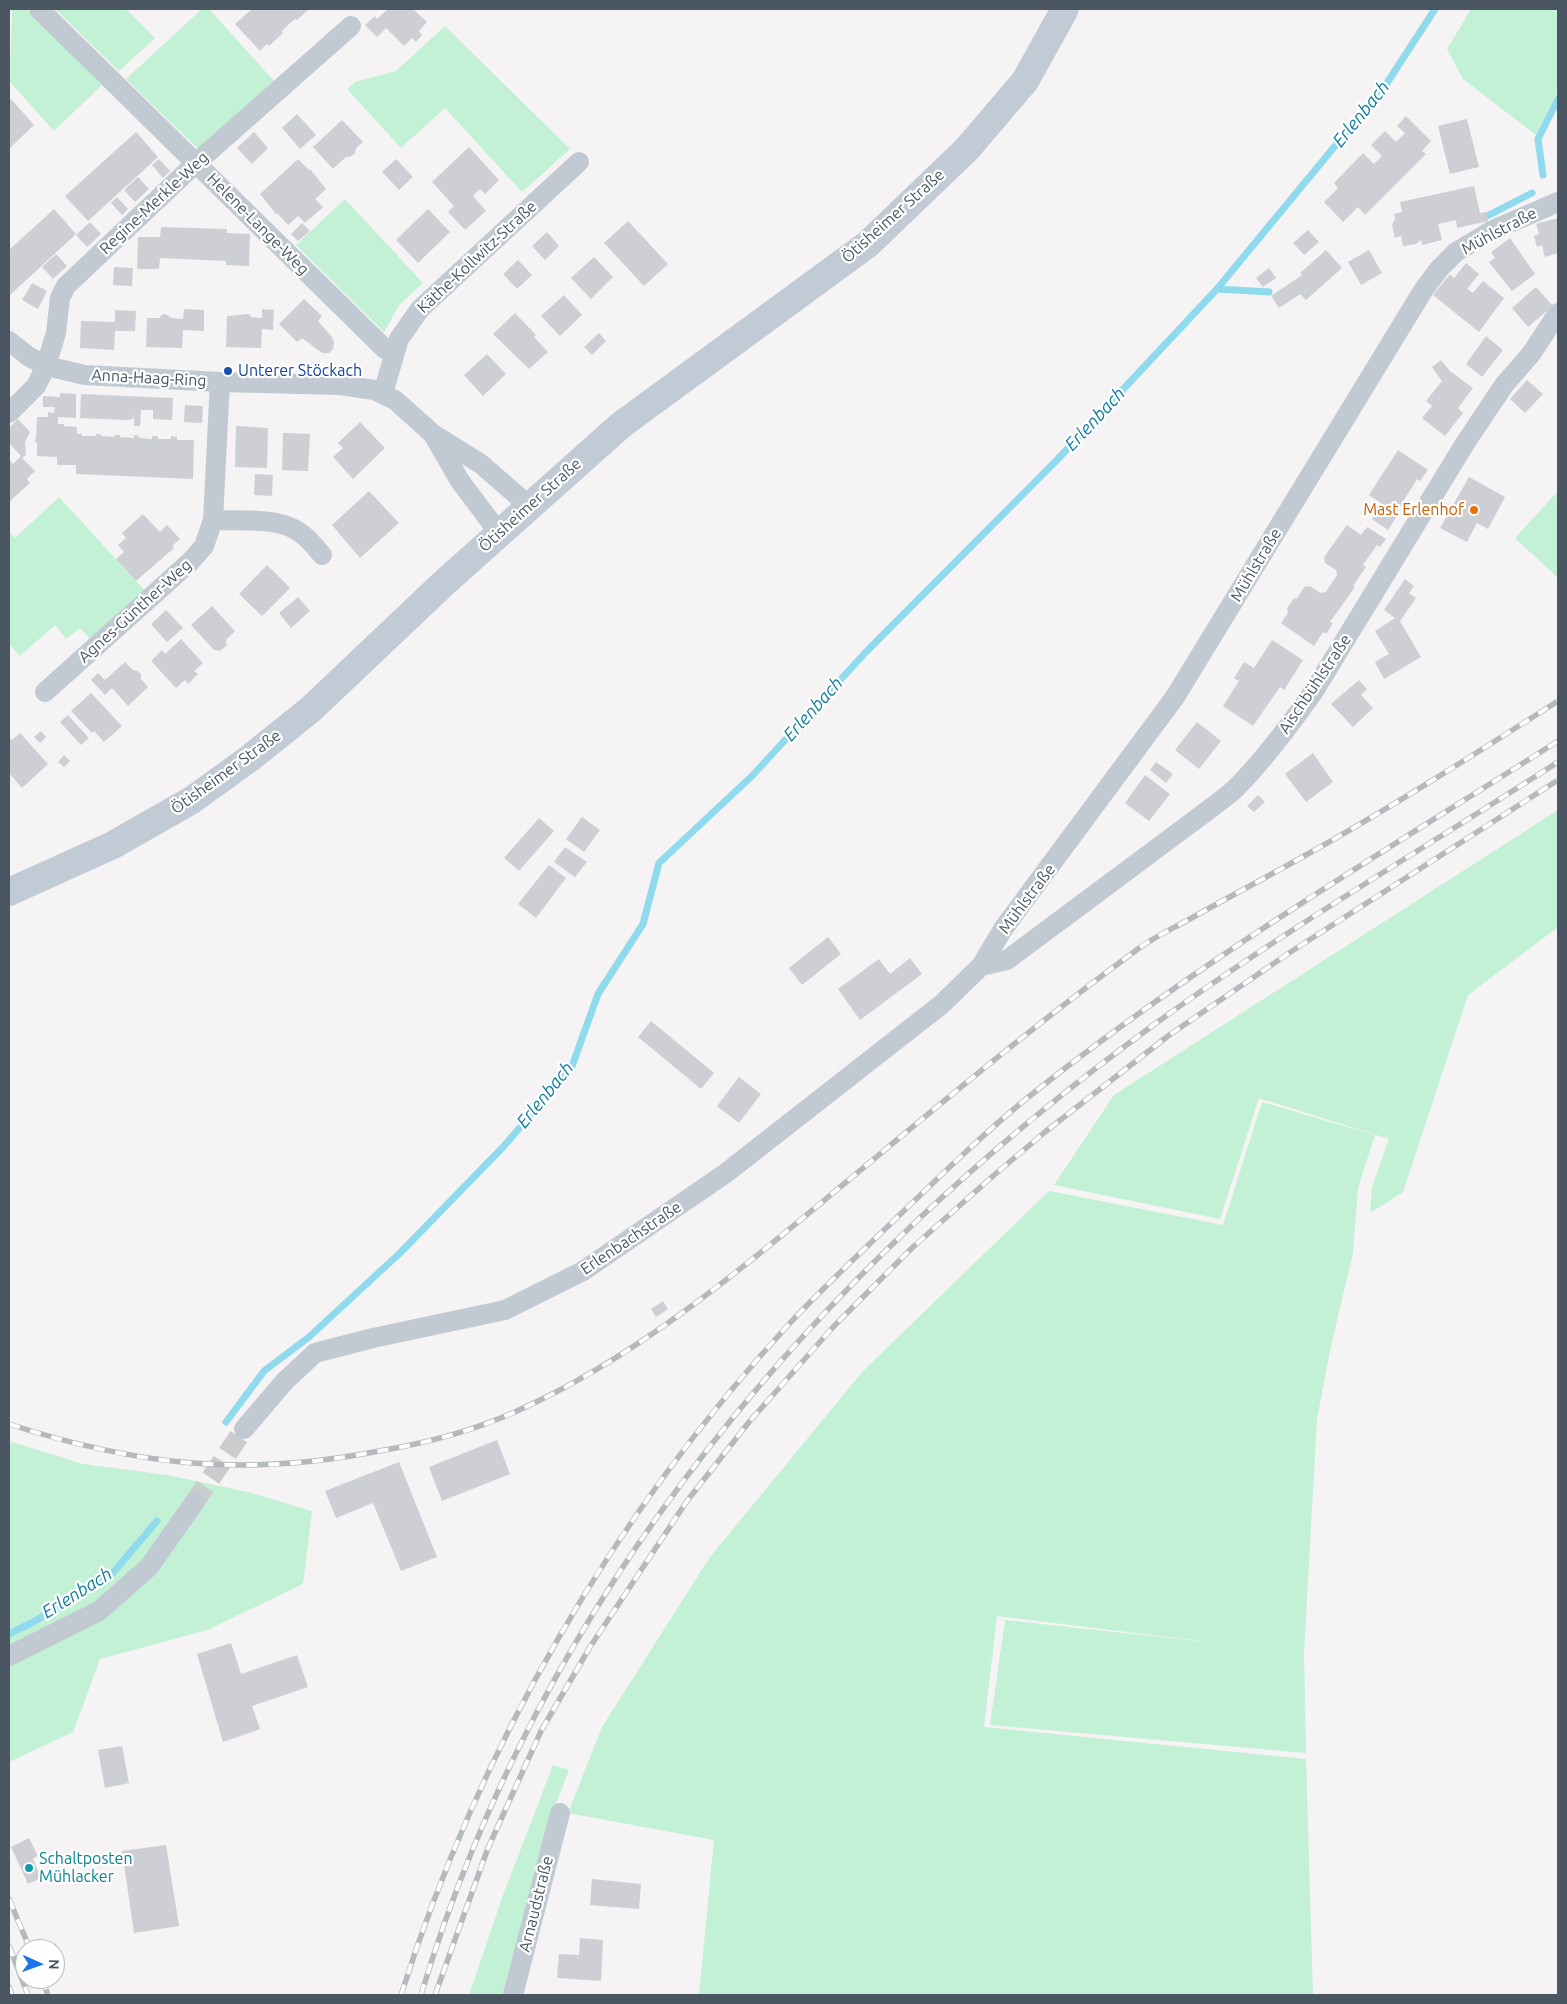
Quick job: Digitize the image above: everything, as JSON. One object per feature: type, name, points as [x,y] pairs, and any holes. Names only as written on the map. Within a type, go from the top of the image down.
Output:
[{"type":"main road","name":"Ötisheimer Straße","points":[[9,892],[113,845],[207,790],[311,709],[499,533],[621,425],[868,244],[967,149],[1025,81],[1065,9]]},
{"type":"street","name":"Helene-Lange-Weg","points":[[39,9],[385,349],[394,353]]},
{"type":"street","name":"Regine-Merkle-Weg","points":[[9,413],[36,386],[46,366],[56,333],[60,298],[66,286],[196,163],[351,26]]},
{"type":"street","name":"Käthe-Kollwitz-Straße","points":[[383,393],[394,353],[407,326],[420,309],[579,162]]},
{"type":"street","name":"Mühlstraße","points":[[981,966],[1003,929],[1176,697],[1424,288],[1456,252],[1491,231],[1558,202]]},
{"type":"street","name":"Aischbühlstraße","points":[[981,966],[1007,960],[1234,790],[1290,724],[1314,691],[1464,445],[1504,385],[1532,354],[1558,313]]},
{"type":"street","name":"Anna-Haag-Ring","points":[[9,341],[28,356],[46,366],[64,372],[85,375],[220,382],[340,385],[383,393],[396,400],[411,412],[433,434],[481,464],[529,506]]},
{"type":"street","name":"Agnes-Günther-Weg","points":[[45,692],[191,560],[204,546],[213,520],[220,382]]},
{"type":"street","name":"Anna-Haag-Ring","points":[[433,434],[460,481],[499,533]]},
{"type":"street","points":[[213,520],[272,522],[290,526],[305,536],[322,555]]},
{"type":"street","name":"Erlenbachstraße","points":[[244,1429],[285,1381],[314,1353],[373,1338],[505,1310],[583,1271],[726,1173],[942,1004],[981,966]]},
{"type":"street","points":[[9,1656],[99,1611],[149,1567],[194,1503]]},
{"type":"street","name":"Arnaudstraße","points":[[513,1995],[560,1813]]},
{"type":"green space","points":[[12,9],[28,9],[102,85],[54,131],[10,82]]},
{"type":"green space","points":[[55,9],[126,9],[155,38],[119,71]]},
{"type":"green space","points":[[202,9],[209,9],[274,81],[199,150],[126,79]]},
{"type":"green space","points":[[1471,9],[1558,9],[1558,91],[1536,135],[1463,79],[1447,49]]},
{"type":"green space","points":[[445,26],[570,149],[522,192],[445,108],[401,148],[347,89],[355,82],[396,71]]},
{"type":"green space","points":[[345,199],[423,283],[400,304],[384,332],[296,245]]},
{"type":"green space","points":[[1558,491],[1558,578],[1515,538]]},
{"type":"green space","points":[[59,497],[145,591],[91,640],[80,628],[66,639],[55,625],[20,656],[9,644],[9,532],[15,538]]},
{"type":"green space","points":[[1558,810],[1558,927],[1468,995],[1403,1192],[1370,1213],[1372,1187],[1389,1139],[1259,1098],[1220,1219],[1054,1185],[1114,1095]]},
{"type":"green space","points":[[1262,1102],[1375,1135],[1358,1188],[1353,1253],[1331,1346],[1317,1419],[1304,1653],[1306,1753],[990,1725],[1005,1620],[1224,1644],[997,1616],[984,1727],[1306,1759],[1313,1995],[699,1995],[714,1840],[568,1813],[602,1727],[710,1557],[863,1371],[1049,1191],[1223,1225]]},
{"type":"green space","points":[[9,1441],[83,1464],[167,1475],[248,1492],[312,1511],[303,1584],[207,1630],[100,1659],[73,1732],[9,1762]]},
{"type":"green space","points":[[553,1765],[569,1770],[552,1813],[506,1995],[469,1995],[502,1898]]},
{"type":"building","points":[[252,9],[309,9],[288,25],[281,32],[283,33],[269,46],[267,44],[260,51],[235,24]]},
{"type":"building","points":[[388,9],[413,9],[427,22],[419,31],[422,35],[416,42],[412,38],[404,46],[386,28],[377,37],[365,25],[375,16],[377,19]]},
{"type":"building","points":[[11,99],[34,125],[9,149],[9,102]]},
{"type":"building","points":[[297,114],[316,135],[300,149],[282,128]]},
{"type":"building","points":[[1406,116],[1431,141],[1422,151],[1426,154],[1365,215],[1358,207],[1343,222],[1324,202],[1338,188],[1334,183],[1363,153],[1374,164],[1382,156],[1371,145],[1385,131],[1396,142],[1405,133],[1397,126]]},
{"type":"building","points":[[1467,119],[1479,167],[1450,174],[1438,126]]},
{"type":"building","points":[[342,120],[363,142],[356,148],[355,153],[350,157],[346,157],[333,169],[313,147]]},
{"type":"building","points":[[136,132],[158,157],[88,221],[65,196]]},
{"type":"building","points":[[254,132],[268,148],[252,164],[237,148]]},
{"type":"building","points":[[469,147],[499,180],[485,194],[480,189],[473,196],[486,211],[465,230],[448,212],[454,206],[432,182]]},
{"type":"building","points":[[159,159],[170,171],[163,178],[152,165]]},
{"type":"building","points":[[298,159],[310,169],[326,189],[315,199],[323,207],[305,223],[298,216],[288,225],[276,214],[260,194]]},
{"type":"building","points":[[396,159],[413,177],[399,190],[382,172]]},
{"type":"building","points":[[138,177],[149,189],[135,202],[124,190]]},
{"type":"building","points":[[1474,186],[1480,213],[1486,212],[1488,221],[1457,228],[1456,220],[1438,224],[1442,240],[1422,245],[1421,240],[1416,244],[1403,246],[1401,236],[1395,238],[1392,225],[1395,219],[1394,214],[1402,212],[1400,202]]},
{"type":"building","points":[[117,197],[128,209],[122,215],[111,203]]},
{"type":"building","points":[[54,209],[76,234],[9,296],[9,250]]},
{"type":"building","points":[[428,209],[450,232],[418,263],[396,240]]},
{"type":"building","points":[[1558,218],[1558,253],[1545,257],[1542,245],[1537,247],[1534,236],[1539,234],[1536,224]]},
{"type":"building","points":[[628,221],[668,264],[644,286],[604,243]]},
{"type":"building","points":[[90,222],[101,234],[87,247],[76,235]]},
{"type":"building","points":[[302,223],[310,231],[298,241],[291,234]]},
{"type":"building","points":[[161,227],[227,229],[227,233],[250,234],[249,266],[226,265],[226,261],[160,258],[159,269],[137,269],[138,237],[160,237]]},
{"type":"building","points":[[1308,230],[1319,242],[1304,255],[1293,243]]},
{"type":"building","points":[[547,232],[559,246],[545,260],[532,246]]},
{"type":"building","points":[[1510,238],[1535,274],[1512,291],[1489,262],[1495,258],[1491,252]]},
{"type":"building","points":[[1326,250],[1342,268],[1306,300],[1300,294],[1279,308],[1271,296],[1302,275],[1300,273]]},
{"type":"building","points":[[1369,250],[1382,273],[1361,285],[1348,262]]},
{"type":"building","points":[[56,254],[67,266],[53,279],[42,267]]},
{"type":"building","points":[[594,257],[613,277],[591,299],[571,278]]},
{"type":"building","points":[[518,260],[532,275],[517,289],[503,274]]},
{"type":"building","points":[[1466,263],[1479,274],[1467,289],[1473,293],[1483,281],[1504,298],[1479,332],[1433,295],[1450,274],[1454,278]]},
{"type":"building","points":[[114,267],[133,268],[132,286],[113,285]]},
{"type":"building","points":[[1269,268],[1276,278],[1263,287],[1256,278]]},
{"type":"building","points":[[32,283],[47,291],[38,309],[22,300]]},
{"type":"building","points":[[1536,287],[1553,306],[1528,327],[1512,308]]},
{"type":"building","points":[[564,295],[582,315],[560,336],[541,316]]},
{"type":"building","points":[[304,299],[322,316],[318,321],[332,337],[333,349],[329,353],[323,353],[302,338],[297,342],[279,324]]},
{"type":"building","points":[[184,309],[204,310],[204,331],[183,330],[182,348],[146,347],[147,318],[159,318],[163,314],[171,318],[183,319]]},
{"type":"building","points":[[262,309],[274,310],[273,330],[262,329],[261,348],[226,347],[227,316],[249,314],[251,317],[262,318]]},
{"type":"building","points":[[115,310],[136,311],[135,331],[115,331],[114,350],[80,348],[81,321],[115,322]]},
{"type":"building","points":[[515,313],[536,335],[534,337],[548,352],[529,369],[493,334]]},
{"type":"building","points":[[599,333],[606,341],[592,355],[584,347]]},
{"type":"building","points":[[1486,336],[1503,350],[1482,377],[1466,364]]},
{"type":"building","points":[[487,354],[506,374],[483,396],[464,375]]},
{"type":"building","points":[[1441,360],[1450,371],[1473,388],[1458,408],[1463,413],[1445,436],[1422,418],[1432,406],[1426,401],[1442,381],[1432,367]]},
{"type":"building","points":[[1527,380],[1543,394],[1525,413],[1510,399]]},
{"type":"building","points":[[60,393],[76,394],[76,418],[58,417],[58,424],[77,427],[77,434],[82,434],[82,436],[101,434],[101,436],[115,437],[115,435],[120,435],[120,437],[134,438],[134,435],[139,436],[139,438],[152,439],[152,436],[158,436],[158,439],[171,439],[171,436],[177,437],[177,440],[194,440],[193,479],[76,474],[76,465],[57,465],[57,457],[37,456],[37,443],[34,441],[36,439],[37,417],[48,417],[48,412],[54,413],[55,407],[43,407],[43,396],[60,397]]},
{"type":"building","points":[[81,394],[173,398],[172,420],[153,419],[153,410],[141,410],[140,426],[134,426],[134,413],[133,419],[127,420],[80,418]]},
{"type":"building","points":[[185,405],[203,406],[202,423],[184,422]]},
{"type":"building","points":[[18,419],[30,432],[25,442],[26,455],[22,458],[35,471],[27,479],[30,483],[9,502],[9,459],[13,464],[21,456],[9,443],[9,428]]},
{"type":"building","points":[[360,422],[385,448],[353,479],[333,457],[343,448],[338,443]]},
{"type":"building","points":[[236,426],[268,428],[267,468],[235,467]]},
{"type":"building","points":[[283,433],[310,434],[308,471],[282,470]]},
{"type":"building","points":[[1398,450],[1428,470],[1420,481],[1417,479],[1388,530],[1372,519],[1382,504],[1369,495]]},
{"type":"building","points":[[255,474],[273,475],[272,496],[254,495]]},
{"type":"building","name":"Mast Erlenhof","points":[[1469,477],[1505,497],[1488,529],[1477,523],[1467,542],[1440,528]]},
{"type":"building","points":[[369,491],[399,523],[360,558],[332,525]]},
{"type":"building","points":[[143,514],[160,532],[167,525],[180,539],[172,546],[174,548],[136,581],[116,559],[124,552],[118,545],[126,538],[122,533]]},
{"type":"building","points":[[1347,525],[1361,535],[1367,527],[1386,539],[1380,547],[1377,545],[1363,565],[1366,567],[1353,586],[1355,587],[1330,622],[1333,623],[1326,634],[1323,632],[1314,646],[1281,623],[1288,613],[1287,608],[1294,598],[1297,599],[1304,587],[1310,586],[1320,593],[1326,592],[1337,575],[1336,570],[1325,563],[1324,557]]},
{"type":"building","points":[[267,565],[290,588],[262,616],[239,594]]},
{"type":"building","points":[[1405,579],[1414,586],[1409,593],[1416,598],[1400,621],[1421,657],[1384,679],[1375,662],[1389,654],[1375,631],[1395,618],[1384,610]]},
{"type":"building","points":[[298,597],[310,611],[291,628],[279,613]]},
{"type":"building","points":[[212,606],[235,631],[226,640],[227,645],[220,651],[214,650],[191,625]]},
{"type":"building","points":[[166,610],[183,628],[167,642],[151,624]]},
{"type":"building","points":[[181,639],[203,663],[194,671],[198,674],[188,684],[185,680],[176,688],[151,661],[162,650],[165,654]]},
{"type":"building","points":[[1272,640],[1303,660],[1284,690],[1280,687],[1253,726],[1223,706],[1239,681],[1234,678],[1244,662],[1254,668]]},
{"type":"building","points":[[125,662],[133,670],[141,674],[141,679],[148,687],[128,706],[112,688],[105,695],[91,680],[98,673],[105,680]]},
{"type":"building","points":[[1359,680],[1367,689],[1361,695],[1373,708],[1353,727],[1331,704]]},
{"type":"building","points":[[91,693],[122,726],[104,742],[94,731],[92,733],[71,711]]},
{"type":"building","points":[[68,715],[89,738],[81,745],[60,722]]},
{"type":"building","points":[[1197,722],[1221,741],[1199,769],[1175,750]]},
{"type":"building","points":[[41,731],[46,737],[40,743],[34,737]]},
{"type":"building","points":[[20,733],[48,764],[22,788],[9,773],[9,737],[12,740]]},
{"type":"building","points":[[1313,753],[1333,782],[1306,802],[1285,774]]},
{"type":"building","points":[[64,755],[70,761],[64,767],[58,762]]},
{"type":"building","points":[[1156,762],[1173,774],[1166,783],[1150,770]]},
{"type":"building","points":[[1145,775],[1170,794],[1149,821],[1125,803]]},
{"type":"building","points":[[1258,795],[1265,802],[1254,812],[1247,806]]},
{"type":"building","points":[[582,817],[600,830],[584,852],[566,839]]},
{"type":"building","points":[[539,818],[554,831],[519,871],[504,858]]},
{"type":"building","points":[[565,847],[587,862],[575,877],[554,862]]},
{"type":"building","points":[[549,865],[566,878],[536,918],[518,904]]},
{"type":"building","points":[[828,937],[841,954],[802,985],[789,968]]},
{"type":"building","points":[[910,958],[922,974],[860,1020],[838,989],[879,959],[890,974]]},
{"type":"building","points":[[651,1021],[714,1073],[701,1089],[638,1037]]},
{"type":"building","points":[[739,1077],[761,1094],[739,1123],[717,1106]]},
{"type":"building","points":[[663,1301],[668,1309],[656,1317],[651,1309]]},
{"type":"building","points":[[497,1440],[510,1474],[442,1501],[429,1467]]},
{"type":"building","points":[[399,1462],[437,1557],[401,1571],[373,1503],[336,1518],[325,1491]]},
{"type":"building","points":[[231,1643],[241,1674],[297,1655],[308,1687],[252,1706],[260,1729],[223,1742],[197,1654]]},
{"type":"building","points":[[122,1746],[129,1783],[105,1788],[98,1750]]},
{"type":"building","name":"Schaltposten Mühlacker","points":[[29,1838],[38,1856],[33,1859],[41,1878],[28,1884],[11,1847]]},
{"type":"building","points":[[166,1845],[179,1926],[134,1933],[122,1851]]},
{"type":"building","points":[[592,1879],[641,1884],[639,1909],[590,1905]]},
{"type":"building","points":[[580,1938],[603,1940],[601,1981],[557,1978],[559,1954],[579,1955]]},
{"type":"waterway","name":"Erlenbach","points":[[226,1422],[264,1371],[309,1337],[400,1253],[503,1147],[571,1069],[598,994],[643,924],[659,863],[752,776],[865,653],[1056,461],[1217,289],[1387,83],[1435,9]]},
{"type":"waterway","points":[[1543,175],[1538,139],[1558,99]]},
{"type":"waterway","points":[[1487,216],[1532,193]]},
{"type":"waterway","points":[[1217,289],[1269,292]]},
{"type":"waterway","name":"Erlenbach","points":[[9,1634],[35,1621],[111,1575],[157,1521]]},
{"type":"tunnel","points":[[194,1503],[244,1429]]},
{"type":"railway","points":[[9,1424],[103,1450],[148,1458],[237,1465],[283,1464],[330,1459],[397,1448],[467,1430],[517,1411],[560,1390],[602,1366],[643,1340],[721,1284],[1019,1040],[1140,947],[1370,818],[1558,701]]},
{"type":"railway","points":[[401,1995],[433,1903],[470,1812],[512,1724],[559,1638],[610,1554],[666,1474],[726,1397],[790,1323],[836,1276],[971,1147],[1026,1099],[1089,1050],[1220,957],[1558,741]]},
{"type":"railway","points":[[421,1995],[474,1847],[540,1706],[619,1573],[709,1448],[809,1330],[918,1220],[1035,1117],[1159,1021],[1257,953],[1558,762]]},
{"type":"railway","points":[[435,1995],[488,1848],[541,1731],[590,1647],[687,1501],[749,1422],[834,1326],[913,1247],[993,1176],[1045,1132],[1168,1036],[1289,953],[1558,780]]},
{"type":"railway","points":[[9,1899],[26,1939]]},
{"type":"railway","points":[[9,1946],[28,1995]]},
{"type":"railway","points":[[9,1987],[12,1995]]},
{"type":"railway","points":[[46,1989],[48,1995]]},
{"type":"place","name":"Unterer Stöckach","points":[[228,371]]},
{"type":"place","name":"Mast Erlenhof","points":[[1474,510]]},
{"type":"place","name":"Schaltposten Mühlacker","points":[[29,1868]]}]
